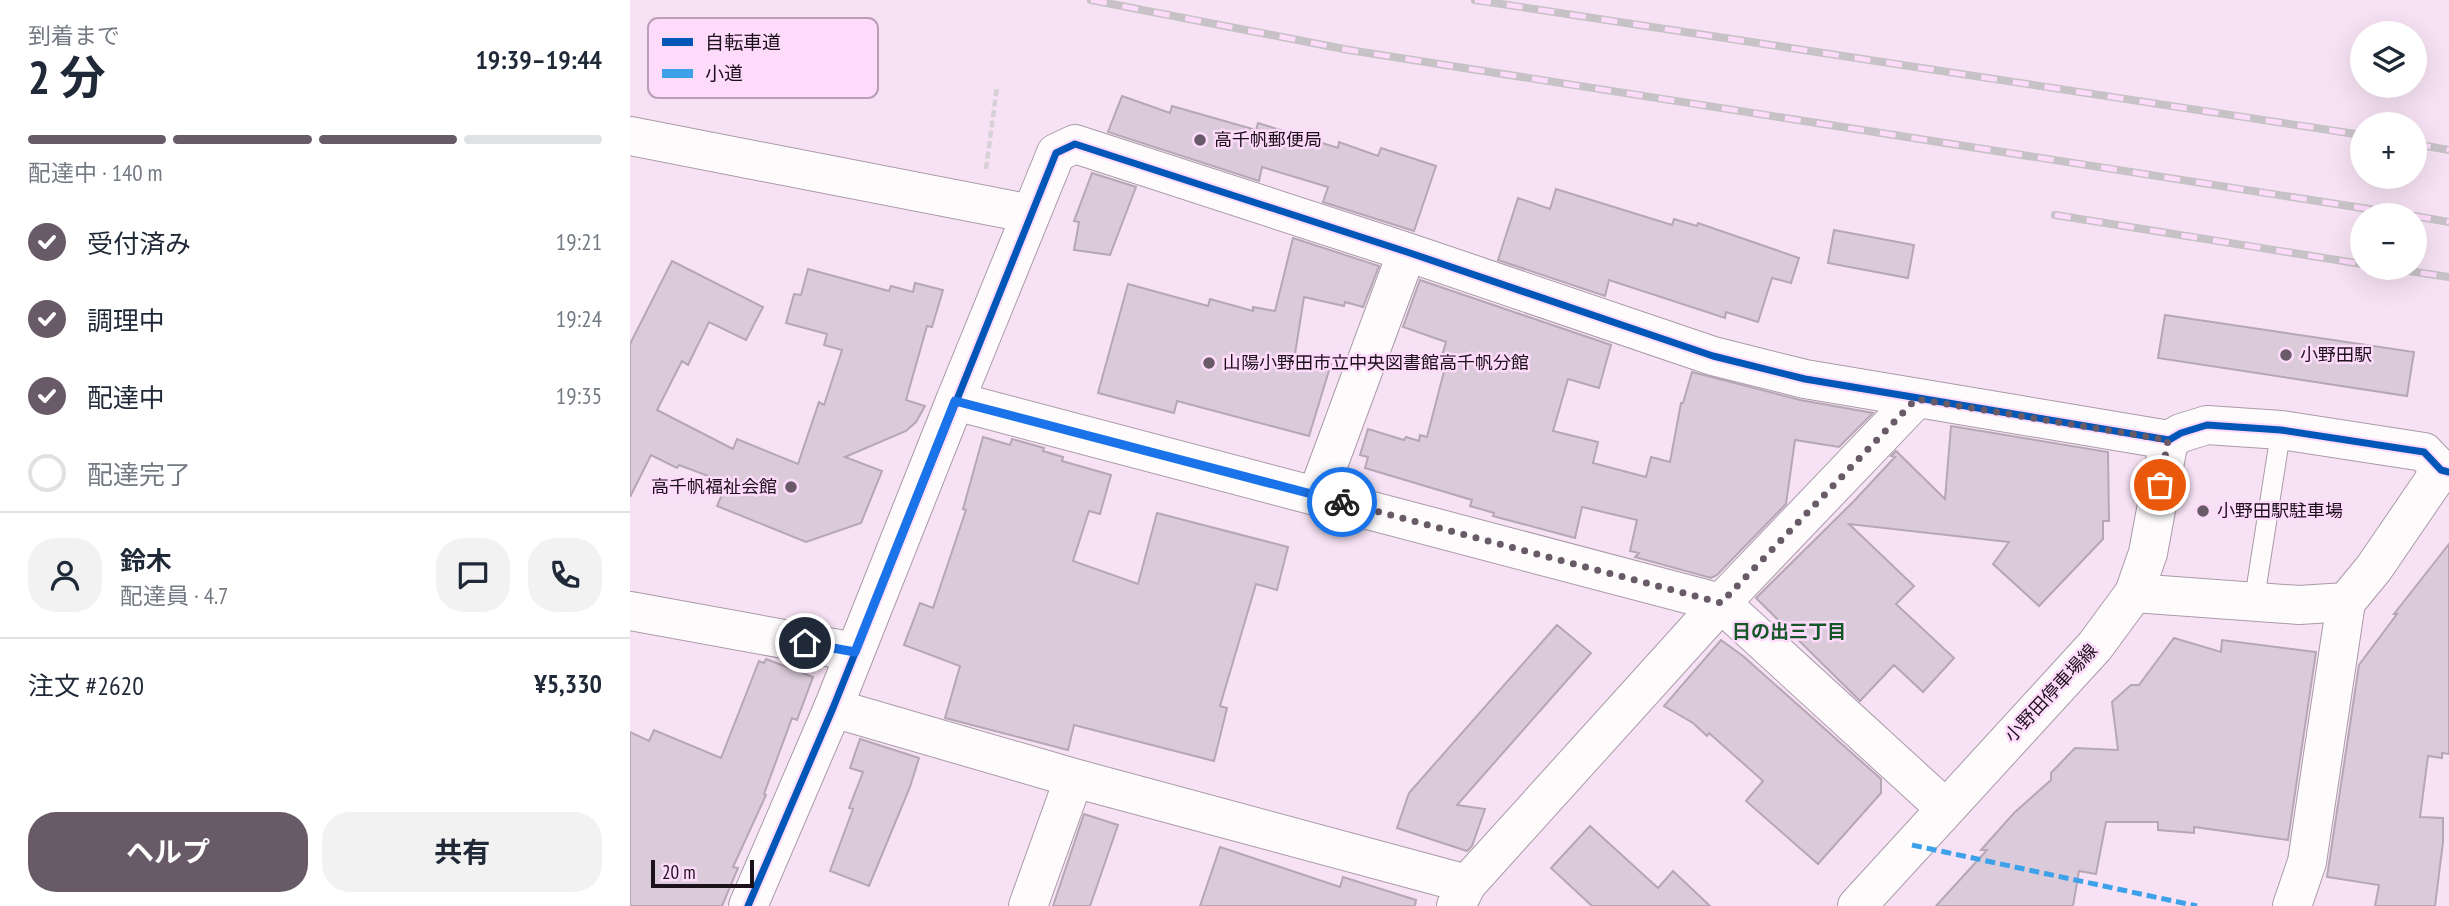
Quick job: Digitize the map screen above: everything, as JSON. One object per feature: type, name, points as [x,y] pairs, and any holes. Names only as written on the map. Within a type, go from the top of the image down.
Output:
[{"type":"street","points":[[630,136],[1031,214]]},
{"type":"street","points":[[748,906],[833,708],[1056,153],[1075,144],[1407,252],[1713,356],[1805,379],[2168,440],[2207,425],[2281,430],[2424,452],[2445,471],[2346,602],[2307,862],[2292,906]]},
{"type":"street","points":[[1317,495],[1407,252]]},
{"type":"street","points":[[833,708],[1461,895],[1721,603],[1916,399]]},
{"type":"street","points":[[955,401],[1721,603],[1945,808]]},
{"type":"street","name":"小野田停車場線","points":[[1857,906],[2095,646],[2134,593],[2148,553],[2168,440]]},
{"type":"street","points":[[2134,593],[2299,606],[2346,602]]},
{"type":"street","points":[[630,611],[855,652]]},
{"type":"street","points":[[1028,906],[1074,778]]},
{"type":"lane","points":[[2254,602],[2281,430]]},
{"type":"path","points":[[981,204],[997,87]]},
{"type":"building","points":[[1122,96],[1170,113],[1172,106],[1256,130],[1258,123],[1338,148],[1339,142],[1378,156],[1381,148],[1436,166],[1414,231],[1323,202],[1328,187],[1262,167],[1259,181],[1108,132]]},
{"type":"building","points":[[1092,173],[1136,187],[1110,255],[1074,250],[1079,222],[1074,221]]},
{"type":"building","points":[[1556,189],[1672,225],[1674,219],[1697,226],[1698,223],[1799,258],[1791,283],[1772,278],[1758,322],[1726,312],[1725,318],[1609,280],[1605,296],[1498,260],[1518,198],[1550,209]]},
{"type":"building","points":[[1834,230],[1914,245],[1908,278],[1828,263]]},
{"type":"building","points":[[1293,238],[1379,266],[1363,307],[1345,302],[1344,306],[1304,297],[1295,354],[1331,364],[1309,436],[1177,401],[1174,413],[1098,393],[1128,284],[1208,306],[1210,299],[1253,311],[1253,307],[1275,311]]},
{"type":"building","points":[[672,261],[763,307],[746,340],[709,322],[688,365],[682,361],[657,410],[733,449],[737,439],[798,464],[819,402],[824,405],[842,350],[824,345],[827,334],[786,323],[794,294],[801,295],[808,269],[889,291],[891,286],[913,292],[915,283],[943,290],[932,327],[927,326],[906,400],[925,406],[916,422],[906,431],[845,457],[882,471],[861,523],[806,542],[717,506],[727,483],[679,465],[677,468],[651,455],[630,497],[630,344]]},
{"type":"building","points":[[1420,280],[1611,345],[1599,388],[1568,379],[1553,431],[1598,442],[1593,463],[1646,477],[1651,457],[1670,462],[1681,403],[1692,372],[1800,400],[1873,413],[1839,447],[1795,440],[1786,504],[1711,578],[1635,557],[1639,553],[1630,551],[1637,520],[1582,507],[1575,538],[1493,516],[1494,513],[1470,506],[1472,500],[1365,468],[1368,457],[1360,455],[1368,429],[1404,440],[1406,437],[1419,441],[1420,435],[1427,437],[1447,360],[1441,359],[1446,342],[1403,327]]},
{"type":"building","name":"小野田駅","points":[[2165,315],[2414,352],[2407,396],[2158,358]]},
{"type":"building","points":[[1951,426],[2108,452],[2109,521],[2103,521],[2103,539],[2039,606],[1993,564],[2009,542],[1849,524],[1914,586],[1896,604],[1954,658],[1923,692],[1894,665],[1860,701],[1756,598],[1854,501],[1895,457],[1891,456],[1896,451],[1945,499]]},
{"type":"building","points":[[983,437],[1010,445],[1012,439],[1044,448],[1043,451],[1063,457],[1062,461],[1111,475],[1100,514],[1089,511],[1073,561],[1138,584],[1157,513],[1288,547],[1277,590],[1256,584],[1220,706],[1227,708],[1214,761],[1074,725],[1068,750],[945,718],[960,666],[904,645],[920,603],[933,608],[966,510],[963,509]]},
{"type":"building","points":[[2449,544],[2449,754],[2442,753],[2442,758],[2428,756],[2420,817],[2443,818],[2443,842],[2435,906],[2375,906],[2379,885],[2327,877],[2359,665],[2397,614],[2394,614]]},
{"type":"building","points":[[1557,625],[1591,653],[1457,805],[1485,809],[1472,846],[1467,851],[1397,828],[1409,793]]},
{"type":"building","points":[[2174,638],[2221,652],[2222,640],[2316,652],[2288,840],[2194,827],[2194,833],[2158,830],[2158,822],[2106,822],[2096,874],[2079,871],[2073,906],[1936,906],[1987,850],[1981,850],[2014,813],[2051,780],[2051,773],[2075,748],[2118,750],[2112,702],[2131,685],[2139,685]]},
{"type":"building","points":[[1721,640],[1743,656],[1881,779],[1881,793],[1818,864],[1746,801],[1763,781],[1709,733],[1707,736],[1693,723],[1664,706]]},
{"type":"building","points":[[766,659],[813,677],[797,720],[792,718],[764,794],[766,795],[733,867],[738,868],[722,906],[630,906],[630,732],[649,741],[654,730],[721,758],[759,661],[764,663]]},
{"type":"building","points":[[860,739],[919,758],[910,787],[869,886],[830,871],[853,809],[849,808],[863,772],[850,768]]},
{"type":"building","points":[[1084,814],[1118,825],[1090,906],[1053,906]]},
{"type":"building","points":[[1590,826],[1658,888],[1673,871],[1710,906],[1592,906],[1551,868]]},
{"type":"building","points":[[1220,847],[1340,887],[1343,877],[1416,900],[1415,906],[1200,906]]},
{"type":"railway","points":[[1091,0],[1349,50],[2350,206]]},
{"type":"railway","points":[[1475,0],[2350,133]]},
{"type":"railway","points":[[2427,146],[2449,150]]},
{"type":"railway","points":[[2055,215],[2350,262]]},
{"type":"railway","points":[[2427,218],[2449,222]]},
{"type":"railway","points":[[2427,274],[2449,277]]},
{"type":"marked path","points":[[1912,845],[2197,906]]},
{"type":"cycle path","points":[[748,906],[833,708],[1056,153],[1075,144],[1407,252],[1713,356],[1805,379],[2169,440],[2181,433],[2207,425],[2281,430],[2424,452],[2441,470],[2449,472]]},
{"type":"way so far","points":[[1342,502],[1721,603],[1916,399],[2168,440],[2160,485]]},
{"type":"place","name":"高千帆郵便局","points":[[1200,140]]},
{"type":"place","name":"小野田駅","points":[[2286,355]]},
{"type":"place","name":"山陽小野田市立中央図書館高千帆分館","points":[[1209,363]]},
{"type":"place","name":"高千帆福祉会館","points":[[791,487]]},
{"type":"place","name":"小野田駅駐車場","points":[[2203,511]]},
{"type":"district","name":"日の出三丁目","points":[[1789,631]]},
{"type":"route","points":[[805,643],[855,652],[955,401],[1342,502]]}]
